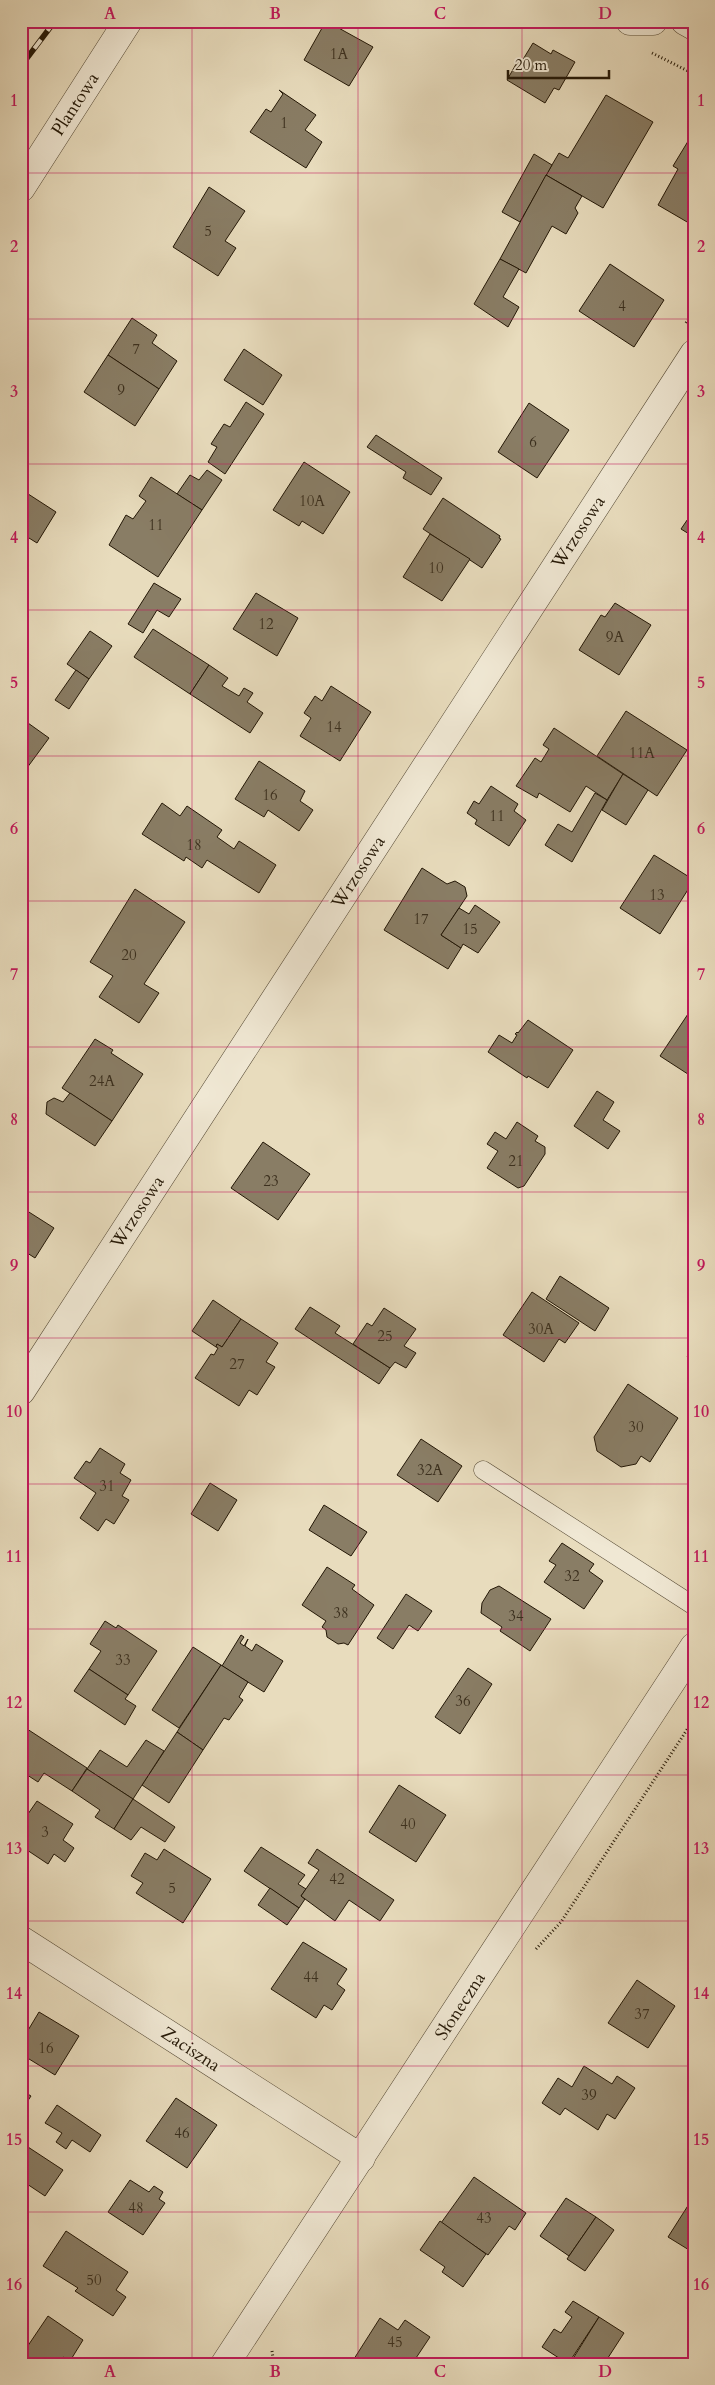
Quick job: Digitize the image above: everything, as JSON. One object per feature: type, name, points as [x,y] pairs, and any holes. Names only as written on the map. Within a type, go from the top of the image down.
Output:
[{"type":"street","name":"Plantowa","points":[[21,188],[128,21]]},
{"type":"street","points":[[630,21],[654,21]]},
{"type":"street","points":[[685,21],[694,26]]},
{"type":"street","name":"Wrzosowa","points":[[21,1391],[694,354]]},
{"type":"street","name":"Słoneczna","points":[[225,2364],[694,1647]]},
{"type":"street","name":"Zaciszna","points":[[21,1940],[361,2158]]},
{"type":"lane","points":[[484,1470],[694,1606]]},
{"type":"path","points":[[532,1954],[562,1922],[694,1719]]},
{"type":"path","points":[[274,2364],[272,2352],[277,2344]]},
{"type":"building","points":[[326,21],[373,47],[349,86],[304,60]]},
{"type":"building","points":[[533,43],[551,54],[553,50],[575,62],[559,90],[554,88],[545,103],[507,80],[519,59],[522,61]]},
{"type":"building","points":[[279,90],[316,115],[305,130],[322,142],[306,168],[250,132],[266,109],[271,112],[283,94]]},
{"type":"building","points":[[606,95],[653,122],[603,208],[546,175],[559,153],[568,158]]},
{"type":"building","points":[[693,133],[694,226],[658,205],[678,169],[673,166]]},
{"type":"building","points":[[534,154],[552,165],[520,222],[502,212]]},
{"type":"building","points":[[546,175],[582,196],[575,208],[578,213],[566,234],[552,226],[526,273],[500,259]]},
{"type":"building","points":[[209,187],[245,211],[225,241],[236,248],[218,276],[173,247]]},
{"type":"building","points":[[500,259],[519,269],[503,297],[519,307],[508,327],[474,304]]},
{"type":"building","points":[[610,264],[664,300],[634,347],[579,311]]},
{"type":"building","points":[[132,318],[157,335],[152,343],[177,361],[159,389],[108,355]]},
{"type":"building","points":[[244,349],[282,375],[263,405],[224,380]]},
{"type":"building","points":[[108,355],[159,389],[135,426],[84,392]]},
{"type":"building","points":[[246,402],[264,414],[225,474],[208,462],[217,447],[211,444],[224,424],[230,427]]},
{"type":"building","points":[[529,403],[569,430],[537,478],[498,452]]},
{"type":"building","points":[[376,435],[442,478],[431,495],[403,478],[406,472],[367,447]]},
{"type":"building","points":[[304,462],[350,492],[323,534],[302,521],[299,526],[273,510]]},
{"type":"building","points":[[207,470],[222,480],[202,510],[177,494],[190,475],[199,480]]},
{"type":"building","points":[[151,477],[202,510],[158,577],[109,545],[126,515],[133,519],[146,501],[139,496]]},
{"type":"building","points":[[22,490],[56,512],[37,543],[21,533]]},
{"type":"building","points":[[443,498],[500,536],[499,538],[501,539],[482,568],[423,529]]},
{"type":"building","points":[[694,510],[694,537],[681,529]]},
{"type":"building","points":[[430,534],[470,559],[442,601],[403,577]]},
{"type":"building","points":[[154,583],[181,599],[169,617],[157,610],[143,633],[128,624]]},
{"type":"building","points":[[256,593],[298,618],[277,656],[233,629]]},
{"type":"building","points":[[615,603],[651,625],[619,675],[579,650],[601,615],[605,617]]},
{"type":"building","points":[[153,629],[209,665],[190,694],[134,657]]},
{"type":"building","points":[[90,631],[112,646],[89,679],[67,664]]},
{"type":"building","points":[[209,665],[228,678],[222,686],[239,696],[244,688],[253,693],[247,702],[263,713],[250,733],[190,694]]},
{"type":"building","points":[[76,670],[89,679],[69,709],[55,700]]},
{"type":"building","points":[[331,686],[371,712],[340,761],[300,736],[311,718],[304,713],[315,696],[322,701]]},
{"type":"building","points":[[626,711],[687,750],[657,796],[597,756]]},
{"type":"building","points":[[28,723],[49,738],[24,772],[21,769],[21,733]]},
{"type":"building","points":[[554,728],[623,774],[607,800],[586,786],[570,812],[539,793],[537,798],[516,786],[535,758],[541,762],[549,749],[543,745]]},
{"type":"building","points":[[259,761],[305,791],[300,801],[313,810],[299,831],[268,810],[264,817],[235,799]]},
{"type":"building","points":[[623,774],[648,790],[626,825],[602,810]]},
{"type":"building","points":[[491,786],[518,804],[514,811],[526,820],[509,846],[475,824],[477,820],[467,813],[474,801],[479,804]]},
{"type":"building","points":[[595,793],[607,800],[572,862],[545,845],[558,824],[572,832]]},
{"type":"building","points":[[162,803],[180,816],[187,806],[222,830],[217,837],[234,849],[239,841],[276,865],[259,893],[207,860],[202,868],[186,857],[184,861],[142,834]]},
{"type":"building","points":[[654,855],[694,880],[660,934],[620,908]]},
{"type":"building","points":[[422,868],[447,884],[455,881],[465,887],[467,896],[441,935],[461,948],[448,969],[384,930]]},
{"type":"building","points":[[135,889],[185,922],[144,984],[159,993],[139,1023],[99,997],[113,976],[90,962]]},
{"type":"building","points":[[475,905],[500,922],[478,953],[463,944],[461,948],[441,935],[459,908],[469,914]]},
{"type":"building","points":[[692,1008],[694,1010],[694,1078],[660,1056]]},
{"type":"building","points":[[528,1020],[573,1050],[548,1088],[528,1076],[527,1078],[488,1052],[499,1035],[512,1043],[517,1035],[515,1034],[518,1033]]},
{"type":"building","points":[[95,1039],[113,1050],[111,1053],[143,1074],[112,1121],[62,1088]]},
{"type":"building","points":[[597,1091],[614,1102],[603,1120],[620,1131],[608,1149],[574,1126]]},
{"type":"building","points":[[70,1093],[112,1121],[95,1146],[46,1114],[47,1102],[54,1098],[63,1102]]},
{"type":"building","points":[[517,1122],[538,1136],[535,1141],[545,1147],[545,1154],[524,1186],[518,1188],[487,1168],[498,1151],[487,1144],[495,1132],[506,1139]]},
{"type":"building","points":[[263,1142],[310,1174],[278,1220],[231,1188]]},
{"type":"building","points":[[21,1207],[54,1228],[35,1258],[21,1249]]},
{"type":"building","points":[[560,1276],[609,1308],[595,1331],[546,1299]]},
{"type":"building","points":[[532,1292],[579,1323],[565,1343],[559,1339],[544,1362],[503,1335]]},
{"type":"building","points":[[213,1300],[241,1319],[222,1347],[217,1344],[216,1347],[192,1331]]},
{"type":"building","points":[[310,1307],[340,1326],[335,1333],[390,1368],[379,1384],[295,1329]]},
{"type":"building","points":[[384,1308],[416,1329],[404,1346],[416,1353],[406,1368],[395,1362],[390,1368],[353,1344],[367,1323],[372,1326]]},
{"type":"building","points":[[241,1319],[278,1343],[266,1362],[275,1367],[257,1395],[249,1390],[239,1406],[195,1378],[211,1354],[214,1355],[218,1348],[216,1347],[217,1344],[222,1347]]},
{"type":"building","points":[[694,1347],[694,1361],[687,1357]]},
{"type":"building","points":[[628,1384],[678,1418],[650,1462],[641,1456],[636,1464],[621,1467],[597,1451],[594,1437]]},
{"type":"building","points":[[421,1439],[462,1466],[438,1502],[397,1475]]},
{"type":"building","points":[[100,1448],[125,1464],[120,1473],[131,1480],[122,1496],[129,1500],[114,1524],[106,1519],[98,1531],[80,1518],[96,1493],[74,1478],[86,1461],[90,1463]]},
{"type":"building","points":[[210,1483],[237,1500],[218,1531],[191,1514]]},
{"type":"building","points":[[324,1505],[367,1532],[351,1556],[309,1530]]},
{"type":"building","points":[[562,1543],[594,1564],[589,1571],[603,1581],[584,1609],[544,1582],[556,1565],[549,1561]]},
{"type":"building","points":[[327,1567],[355,1585],[352,1589],[374,1605],[348,1645],[344,1643],[338,1644],[327,1637],[326,1630],[322,1627],[326,1621],[302,1605]]},
{"type":"building","points":[[499,1586],[551,1619],[530,1651],[500,1631],[502,1627],[481,1613],[482,1603],[490,1590]]},
{"type":"building","points":[[406,1594],[432,1611],[418,1631],[409,1625],[393,1649],[377,1638]]},
{"type":"building","points":[[105,1621],[116,1628],[118,1625],[157,1651],[128,1695],[89,1669],[101,1651],[90,1644]]},
{"type":"building","points":[[241,1635],[244,1637],[240,1643],[244,1646],[248,1639],[245,1646],[252,1651],[256,1644],[283,1661],[264,1692],[222,1666]]},
{"type":"building","points":[[193,1647],[221,1665],[179,1728],[152,1710]]},
{"type":"building","points":[[221,1665],[248,1682],[239,1697],[243,1700],[229,1720],[224,1718],[203,1750],[177,1732]]},
{"type":"building","points":[[468,1668],[492,1684],[460,1734],[435,1717]]},
{"type":"building","points":[[89,1669],[128,1695],[125,1699],[136,1706],[125,1725],[74,1691]]},
{"type":"building","points":[[21,1725],[87,1768],[72,1791],[44,1773],[38,1782],[21,1771]]},
{"type":"building","points":[[177,1732],[203,1750],[169,1803],[142,1785]]},
{"type":"building","points":[[146,1740],[164,1751],[133,1799],[87,1769],[100,1750],[127,1767]]},
{"type":"building","points":[[87,1769],[133,1799],[114,1829],[95,1817],[100,1810],[72,1791]]},
{"type":"building","points":[[399,1785],[446,1815],[416,1862],[369,1832]]},
{"type":"building","points":[[133,1799],[175,1827],[165,1842],[141,1827],[131,1840],[114,1829]]},
{"type":"building","points":[[37,1801],[73,1824],[63,1840],[74,1848],[65,1862],[54,1854],[48,1864],[21,1846],[21,1824]]},
{"type":"building","points":[[261,1847],[305,1875],[298,1884],[306,1889],[301,1896],[305,1899],[299,1908],[244,1871]]},
{"type":"building","points":[[164,1849],[211,1879],[183,1923],[136,1893],[143,1883],[131,1876],[145,1853],[157,1860]]},
{"type":"building","points":[[317,1849],[394,1900],[380,1921],[349,1900],[335,1921],[301,1896],[319,1870],[308,1863]]},
{"type":"building","points":[[270,1888],[299,1908],[287,1925],[258,1905]]},
{"type":"building","points":[[303,1942],[347,1969],[337,1984],[345,1990],[332,2010],[324,2005],[316,2018],[271,1989]]},
{"type":"building","points":[[637,1980],[675,2006],[648,2048],[608,2023]]},
{"type":"building","points":[[39,2012],[79,2036],[55,2075],[21,2054],[21,2042]]},
{"type":"building","points":[[584,2066],[612,2084],[617,2076],[635,2088],[615,2119],[607,2114],[598,2130],[565,2108],[560,2115],[542,2103],[558,2078],[572,2087]]},
{"type":"building","points":[[21,2090],[31,2096],[21,2111]]},
{"type":"building","points":[[176,2098],[217,2125],[187,2168],[146,2141]]},
{"type":"building","points":[[57,2105],[101,2135],[90,2152],[72,2140],[66,2149],[56,2142],[62,2133],[45,2123]]},
{"type":"building","points":[[28,2147],[63,2170],[45,2196],[21,2180],[21,2158]]},
{"type":"building","points":[[474,2177],[526,2213],[515,2230],[509,2226],[488,2255],[441,2223]]},
{"type":"building","points":[[130,2180],[149,2192],[154,2186],[163,2192],[159,2199],[165,2203],[143,2235],[108,2212]]},
{"type":"building","points":[[566,2198],[596,2217],[569,2256],[540,2236]]},
{"type":"building","points":[[689,2204],[694,2207],[694,2253],[668,2237]]},
{"type":"building","points":[[596,2217],[614,2230],[585,2271],[567,2259]]},
{"type":"building","points":[[440,2221],[486,2254],[463,2287],[442,2272],[445,2267],[420,2250]]},
{"type":"building","points":[[66,2231],[128,2272],[116,2290],[126,2297],[113,2316],[75,2291],[78,2288],[43,2266]]},
{"type":"building","points":[[573,2301],[599,2317],[568,2364],[542,2347],[554,2329],[561,2333],[572,2317],[565,2312]]},
{"type":"building","points":[[48,2316],[83,2340],[70,2361],[63,2357],[59,2364],[39,2364],[23,2353]]},
{"type":"building","points":[[599,2317],[624,2333],[604,2364],[585,2364],[574,2357]]},
{"type":"building","points":[[380,2318],[398,2330],[405,2320],[430,2337],[412,2364],[355,2364],[352,2362]]},
{"type":"railway","points":[[21,66],[55,21]]}]
